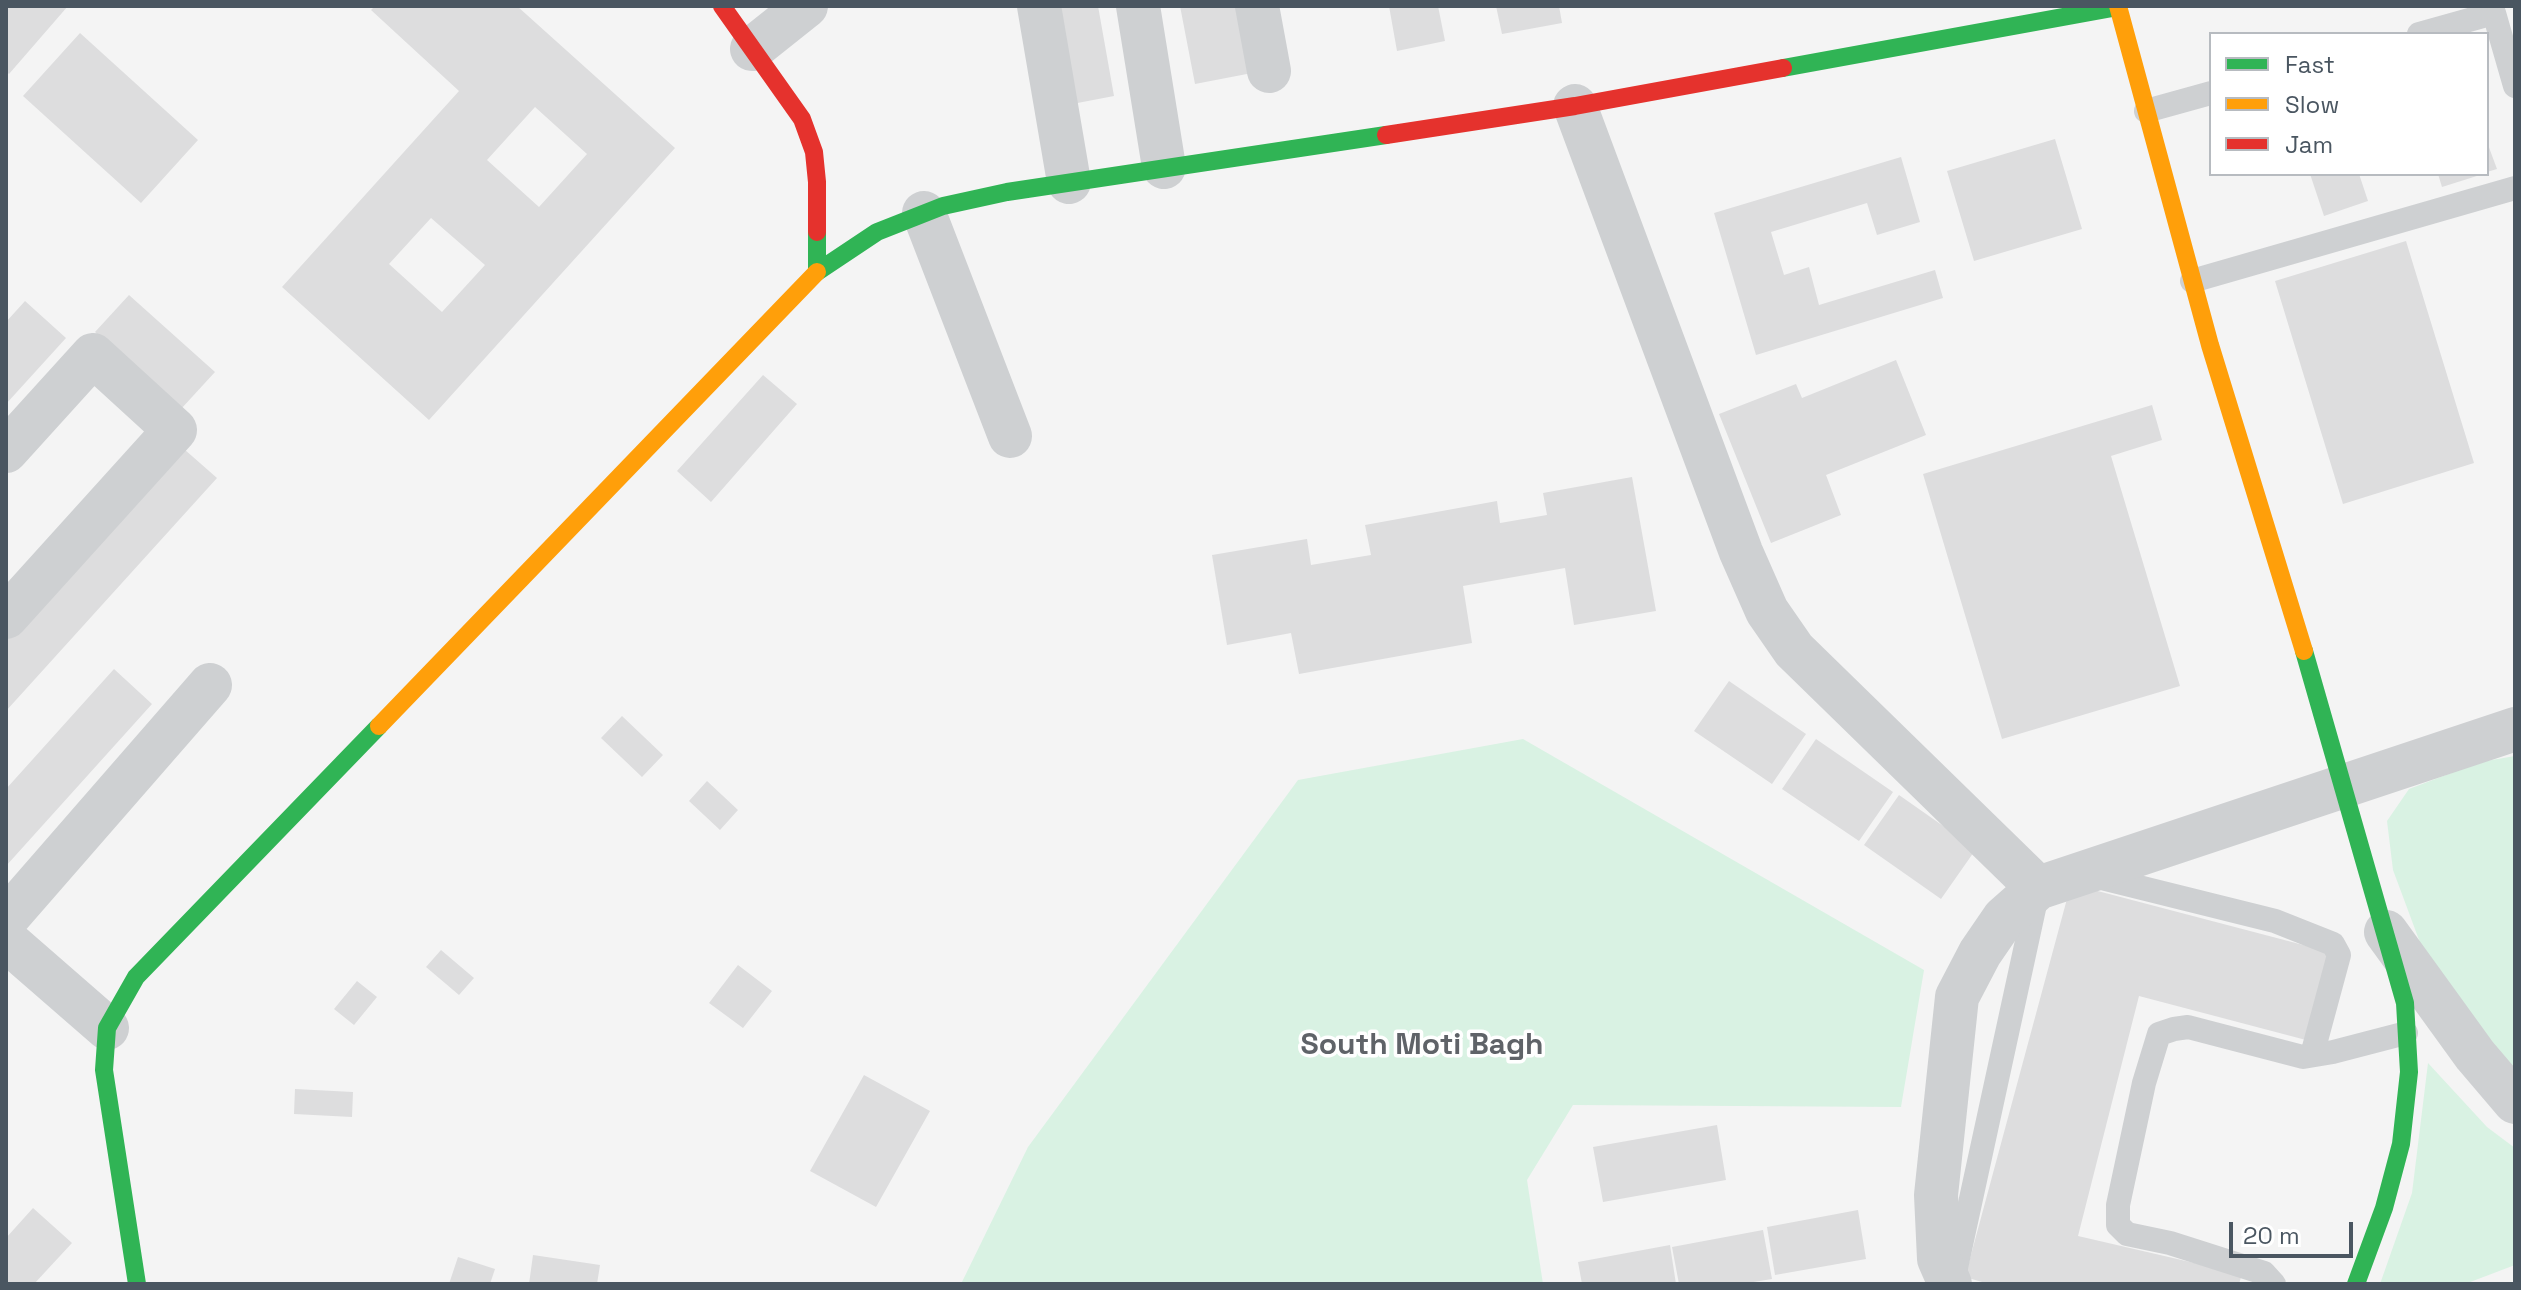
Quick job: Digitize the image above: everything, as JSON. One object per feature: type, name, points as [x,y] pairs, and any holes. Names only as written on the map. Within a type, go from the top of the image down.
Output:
[{"type":"street","points":[[722,6],[802,119],[814,152],[817,272]]},
{"type":"street","points":[[752,49],[806,6]]},
{"type":"street","points":[[1039,6],[1069,182]]},
{"type":"street","points":[[1138,6],[1164,167]]},
{"type":"street","points":[[1257,6],[1269,71]]},
{"type":"street","points":[[137,1284],[104,1070],[107,1028],[136,977],[817,272],[877,232],[943,206],[1007,192],[1575,106],[2118,6],[2192,281],[2405,1003],[2409,1072],[2401,1144],[2384,1208],[2356,1284]]},
{"type":"street","points":[[1575,106],[1741,552],[1767,611],[1794,650],[2038,888]]},
{"type":"street","points":[[924,213],[1010,436]]},
{"type":"street","points":[[6,451],[93,355],[175,430],[6,617]]},
{"type":"street","points":[[6,919],[210,685]]},
{"type":"street","points":[[1951,1284],[1939,1259],[1936,1195],[1957,997],[1980,953],[2004,918],[2038,888],[2515,729]]},
{"type":"street","points":[[2384,930],[2475,1055],[2515,1102]]},
{"type":"street","points":[[6,940],[107,1028]]},
{"type":"lane","points":[[2426,32],[2494,13],[2515,86]]},
{"type":"lane","points":[[2146,111],[2209,94]]},
{"type":"lane","points":[[2192,281],[2515,188]]},
{"type":"lane","points":[[2084,873],[2275,921],[2333,944],[2339,955],[2312,1055]]},
{"type":"lane","points":[[2274,1284],[2264,1273],[2170,1243],[2127,1234],[2118,1225],[2118,1205],[2144,1083],[2159,1034],[2188,1027],[2303,1057],[2406,1033]]},
{"type":"green space","points":[[1523,739],[1924,970],[1901,1107],[1573,1105],[1527,1180],[1543,1284],[961,1284],[1028,1147],[1298,780]]},
{"type":"green space","points":[[2515,756],[2515,1071],[2425,956],[2393,870],[2387,821],[2409,789],[2480,762]]},
{"type":"green space","points":[[2428,1063],[2487,1127],[2515,1148],[2515,1265],[2465,1284],[2380,1284],[2412,1193]]},
{"type":"building","points":[[6,6],[68,6],[9,74],[6,71]]},
{"type":"building","points":[[375,6],[517,6],[675,148],[429,420],[282,287],[459,91],[371,10]],"holes":[[[535,107],[587,154],[539,207],[487,160]],[[431,218],[485,265],[442,312],[389,264]]]},
{"type":"building","points":[[1049,6],[1098,6],[1114,96],[1067,105]]},
{"type":"building","points":[[1180,6],[1239,6],[1252,73],[1195,84]]},
{"type":"building","points":[[1389,6],[1438,6],[1445,41],[1397,51]]},
{"type":"building","points":[[1496,6],[1559,6],[1562,23],[1502,34]]},
{"type":"building","points":[[80,33],[198,140],[141,203],[23,96]]},
{"type":"building","points":[[2055,139],[2082,229],[1974,261],[1947,171]]},
{"type":"building","points":[[2489,147],[2497,169],[2489,171]]},
{"type":"building","points":[[1901,157],[1920,222],[1877,235],[1867,203],[1771,232],[1784,275],[1809,267],[1819,305],[1935,270],[1943,298],[1756,355],[1714,213]]},
{"type":"building","points":[[2311,176],[2360,176],[2368,201],[2324,216]]},
{"type":"building","points":[[2439,176],[2477,176],[2442,187]]},
{"type":"building","points":[[2406,241],[2474,463],[2343,504],[2275,281]]},
{"type":"building","points":[[129,295],[215,372],[181,409],[95,332]]},
{"type":"building","points":[[25,301],[66,338],[6,404],[6,322]]},
{"type":"building","points":[[1896,360],[1926,435],[1826,475],[1841,515],[1771,543],[1719,414],[1796,384],[1802,398]]},
{"type":"building","points":[[763,375],[797,404],[711,502],[677,471]]},
{"type":"building","points":[[2152,405],[2162,440],[2111,456],[2180,686],[2002,739],[1923,474]]},
{"type":"building","points":[[176,442],[217,478],[6,711],[6,630]]},
{"type":"building","points":[[1632,477],[1656,611],[1574,625],[1565,568],[1463,586],[1472,643],[1299,674],[1291,633],[1227,645],[1212,555],[1307,539],[1311,565],[1371,555],[1365,525],[1497,501],[1500,523],[1547,515],[1543,493]]},
{"type":"building","points":[[114,669],[152,704],[6,866],[6,789]]},
{"type":"building","points":[[1729,681],[1806,734],[1772,784],[1694,731]]},
{"type":"building","points":[[622,716],[663,755],[642,777],[601,738]]},
{"type":"building","points":[[1816,739],[1893,792],[1859,841],[1782,789]]},
{"type":"building","points":[[707,781],[738,810],[720,830],[689,801]]},
{"type":"building","points":[[1899,795],[1976,849],[1941,899],[1864,845]]},
{"type":"building","points":[[2071,884],[2330,952],[2306,1040],[2139,996],[2078,1236],[2242,1274],[2239,1284],[1989,1284],[1965,1277]]},
{"type":"building","points":[[441,950],[474,978],[459,995],[426,967]]},
{"type":"building","points":[[738,965],[772,991],[743,1028],[709,1003]]},
{"type":"building","points":[[357,981],[377,997],[354,1025],[334,1009]]},
{"type":"building","points":[[864,1075],[930,1111],[876,1207],[810,1171]]},
{"type":"building","points":[[295,1089],[353,1092],[352,1117],[294,1114]]},
{"type":"building","points":[[1717,1125],[1726,1180],[1603,1202],[1593,1147]]},
{"type":"building","points":[[33,1208],[72,1243],[34,1284],[6,1284],[6,1238]]},
{"type":"building","points":[[1858,1210],[1866,1259],[1775,1275],[1767,1227]]},
{"type":"building","points":[[1763,1230],[1772,1279],[1741,1284],[1679,1284],[1672,1247]]},
{"type":"building","points":[[1670,1245],[1676,1284],[1582,1284],[1578,1262]]},
{"type":"building","points":[[533,1255],[600,1265],[597,1284],[529,1284]]},
{"type":"building","points":[[458,1257],[495,1269],[490,1284],[449,1284]]},
{"type":"traffic: fast","points":[[1783,68],[2118,7]]},
{"type":"traffic: fast","points":[[817,232],[817,272],[877,232],[943,206],[1007,192],[1386,135]]},
{"type":"traffic: fast","points":[[2304,651],[2405,1003],[2409,1072],[2401,1144],[2384,1208],[2356,1284]]},
{"type":"traffic: fast","points":[[137,1284],[104,1070],[107,1028],[136,977],[379,726]]},
{"type":"traffic: slow","points":[[2118,6],[2210,345],[2304,651]]},
{"type":"traffic: slow","points":[[379,726],[817,272]]},
{"type":"traffic: jam","points":[[722,6],[802,119],[814,152],[817,232]]},
{"type":"traffic: jam","points":[[1386,135],[1575,106],[1783,68]]},
{"type":"district","name":"South Moti Bagh","points":[[1422,1046]]}]
